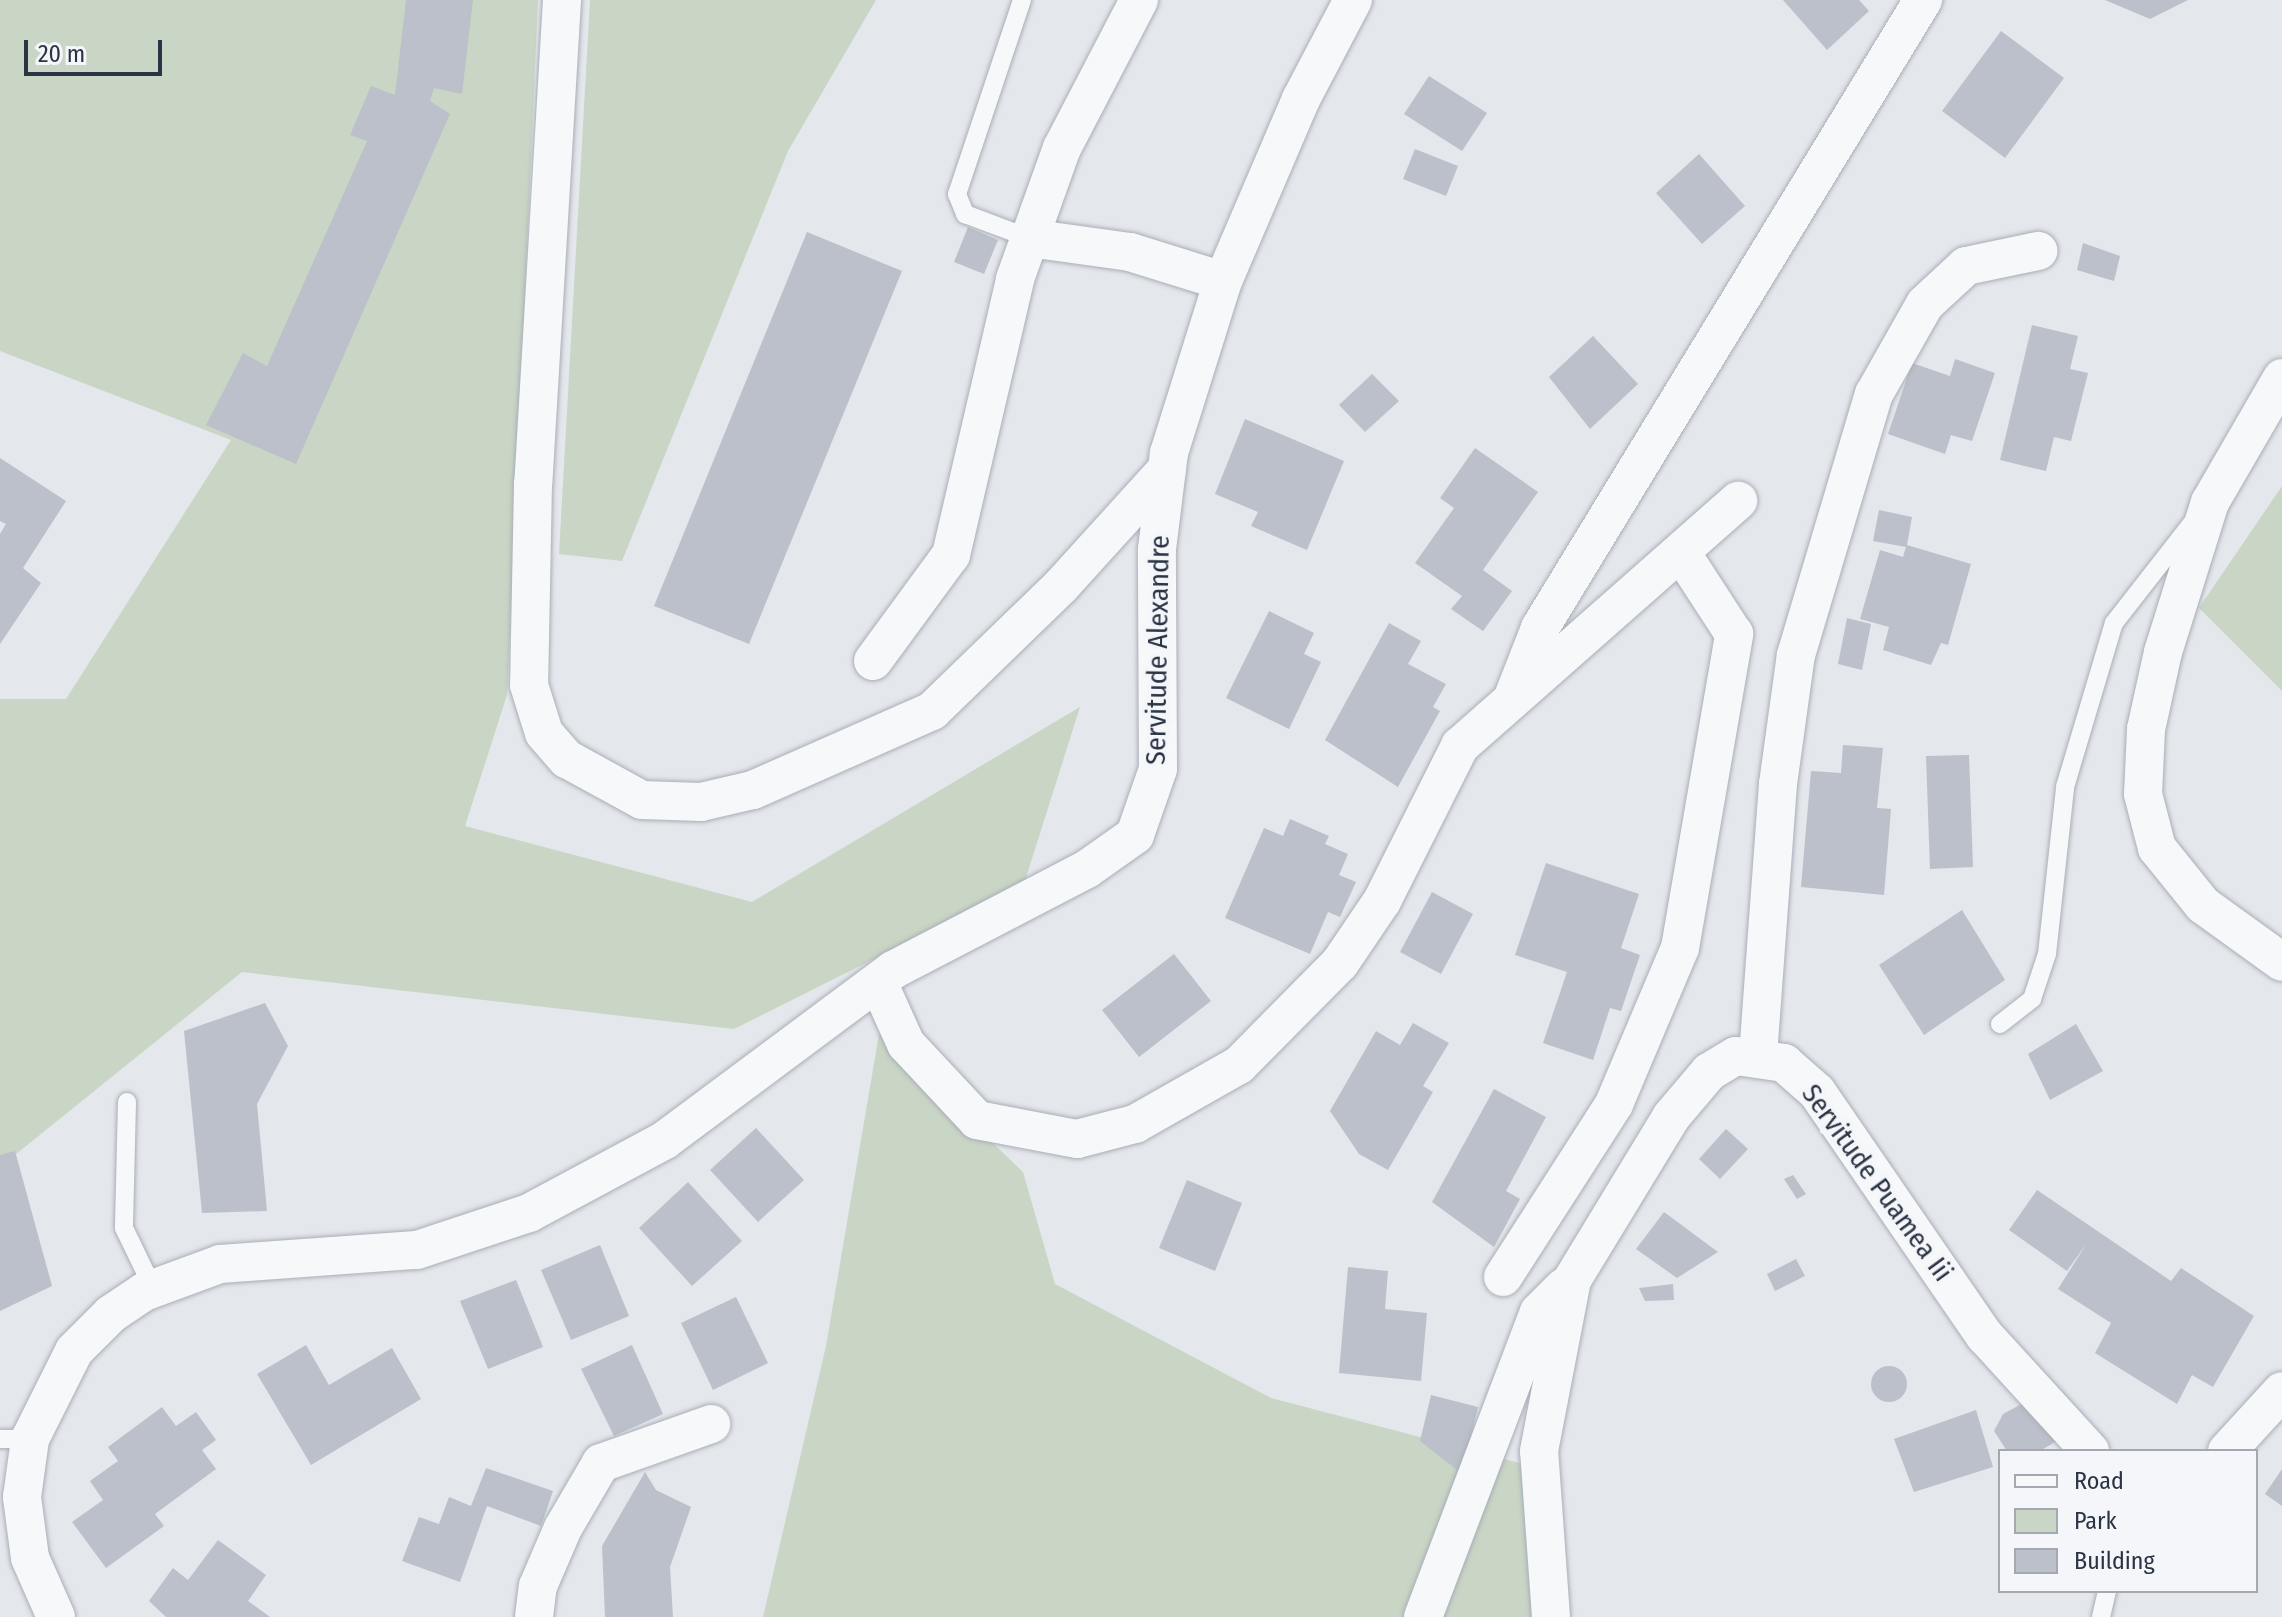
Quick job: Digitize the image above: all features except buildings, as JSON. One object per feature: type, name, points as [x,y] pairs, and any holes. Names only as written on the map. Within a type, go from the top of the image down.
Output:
[{"type":"street","points":[[562,0],[533,483],[529,685],[544,733],[567,759],[642,800],[701,802],[753,790],[932,711],[1062,585],[1167,469]]},
{"type":"street","points":[[873,661],[951,555],[1029,238],[1062,148],[1139,0]]},
{"type":"street","name":"Servitude Alexandre","points":[[56,1617],[30,1558],[15,1439],[74,1351],[153,1288],[220,1264],[417,1250],[529,1213],[665,1140],[878,982],[1087,869],[1135,835],[1158,769],[1157,549],[1167,469],[1223,281],[1301,99],[1353,0]]},
{"type":"street","points":[[1511,702],[1540,628],[1923,0]]},
{"type":"street","points":[[1029,238],[1130,252],[1223,281]]},
{"type":"street","points":[[1423,1617],[1539,1312],[1572,1280],[1671,1117],[1709,1072],[1736,1056],[1758,1056],[1778,784],[1796,655],[1874,394],[1925,304],[1966,266],[2038,251]]},
{"type":"street","points":[[2282,378],[2210,502],[2163,652],[2146,729],[2143,794],[2157,848],[2203,905],[2282,962]]},
{"type":"street","points":[[878,982],[906,1044],[977,1120],[1077,1139],[1135,1124],[1239,1065],[1340,963],[1382,901],[1460,746],[1682,554],[1738,501]]},
{"type":"street","points":[[1503,1277],[1614,1104],[1680,948],[1734,634],[1725,609],[1682,554]]},
{"type":"street","name":"Servitude Puamea Iii","points":[[1758,1056],[1784,1063],[1817,1092],[1985,1336],[2088,1449]]},
{"type":"street","points":[[1551,1617],[1539,1451],[1572,1280]]},
{"type":"street","points":[[2229,1449],[2282,1391]]},
{"type":"street","points":[[534,1617],[538,1586],[563,1528],[601,1463],[711,1424]]},
{"type":"lane","points":[[1022,0],[957,194],[965,214],[1029,238]]},
{"type":"lane","points":[[2000,1024],[2032,999],[2047,954],[2065,787],[2114,623],[2150,567],[2210,502]]},
{"type":"lane","points":[[127,1102],[124,1228],[153,1288]]},
{"type":"lane","points":[[2101,1617],[2107,1593]]},
{"type":"green space","points":[[0,0],[538,0],[507,695],[465,826],[752,902],[1080,707],[1024,884],[734,1029],[242,972],[0,1167],[0,699],[66,699],[231,440],[0,351]]},
{"type":"green space","points":[[590,0],[876,0],[788,151],[622,561],[559,554]]},
{"type":"green space","points":[[2282,486],[2282,691],[2199,608]]},
{"type":"green space","points":[[879,1034],[1023,1172],[1055,1284],[1271,1398],[1527,1465],[1568,1617],[763,1617],[826,1346]]}]
